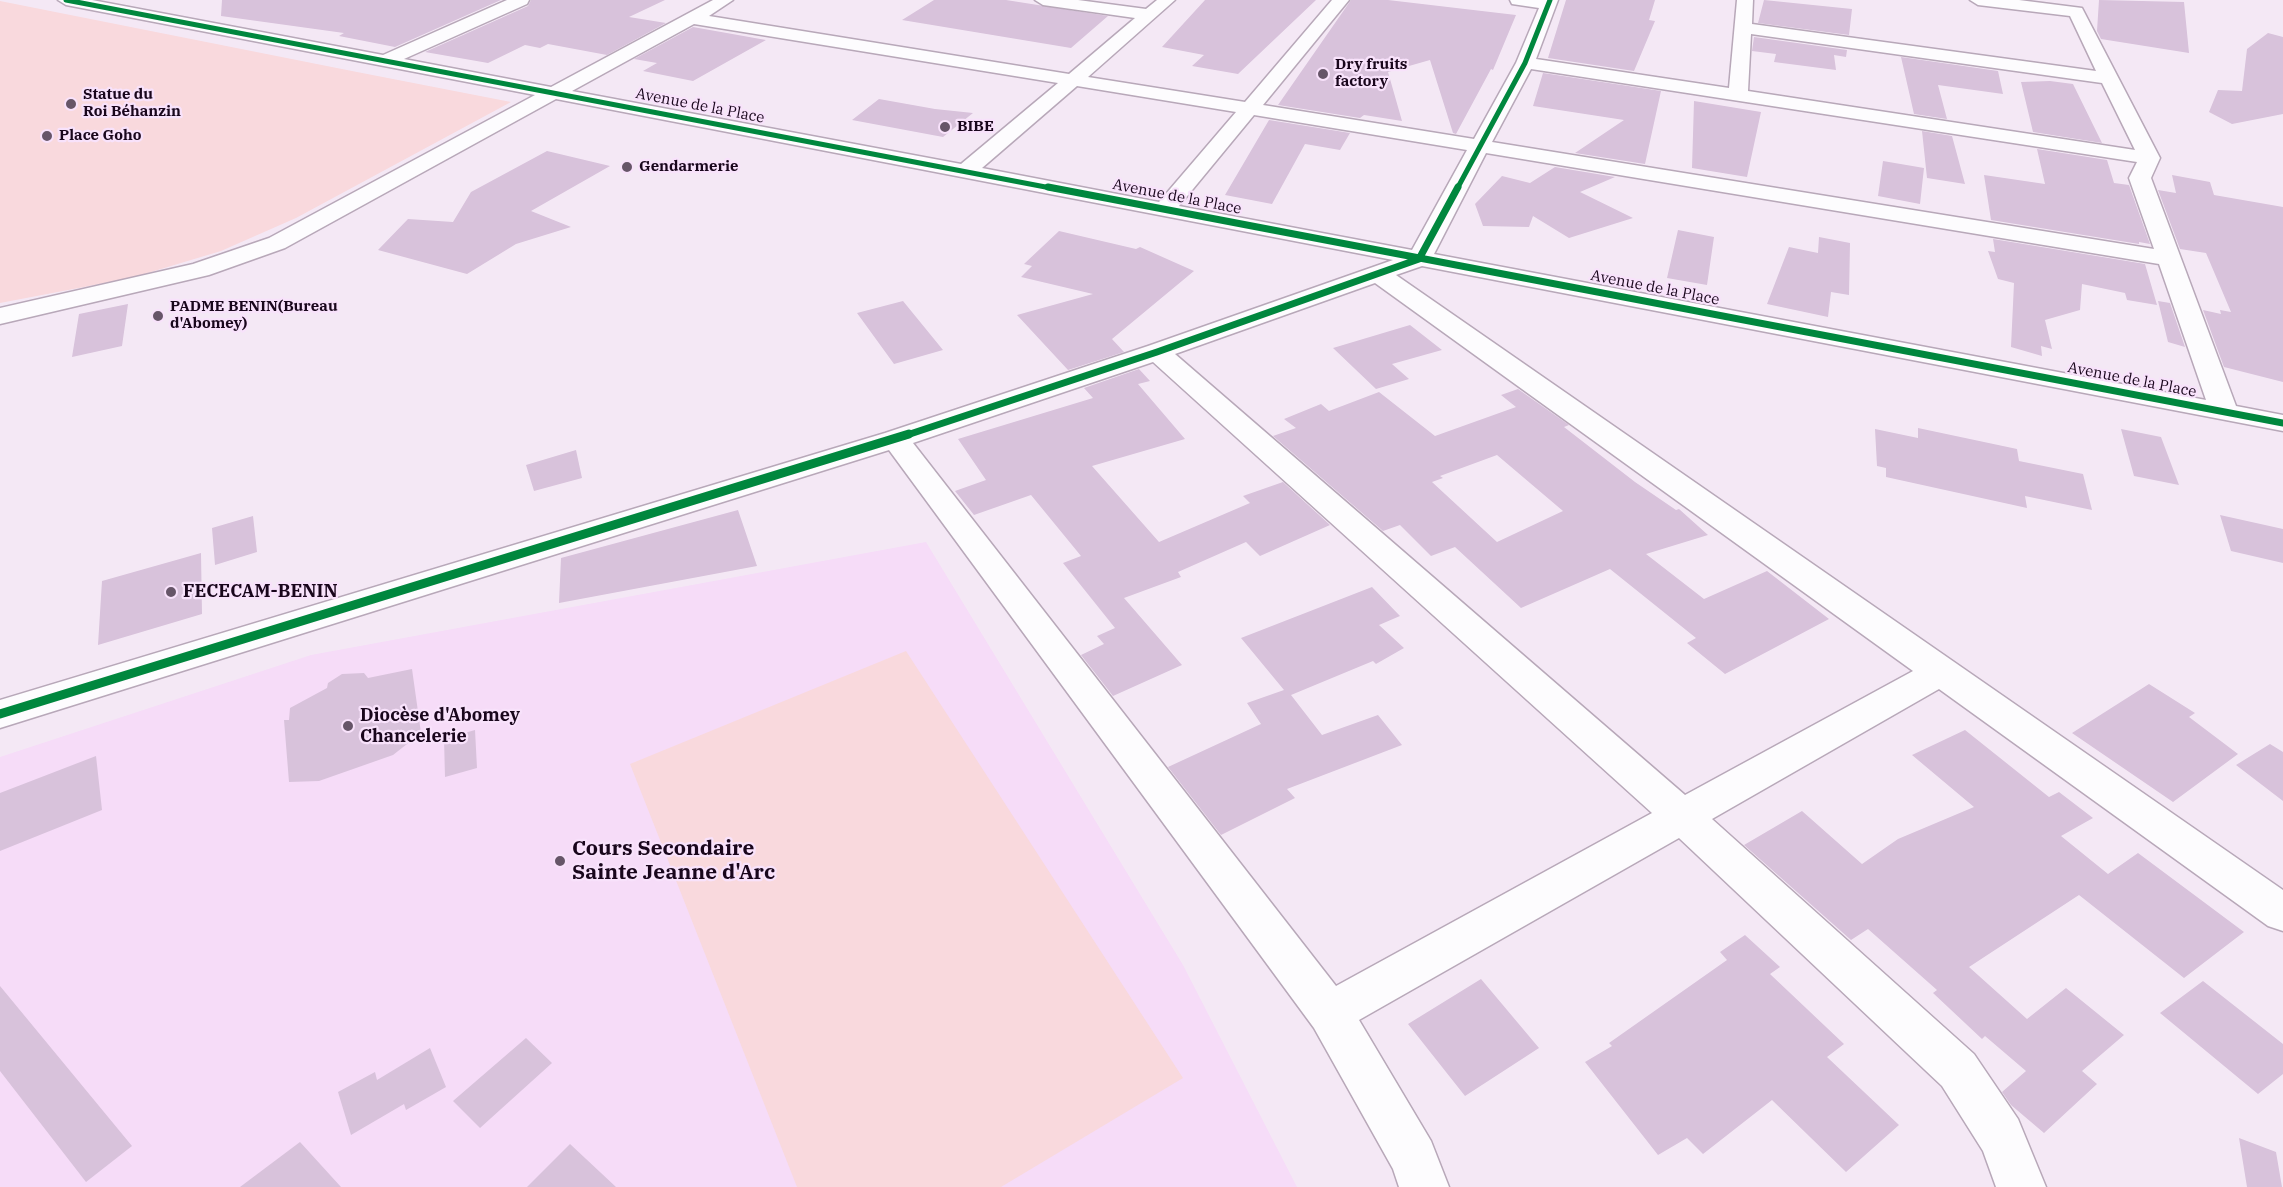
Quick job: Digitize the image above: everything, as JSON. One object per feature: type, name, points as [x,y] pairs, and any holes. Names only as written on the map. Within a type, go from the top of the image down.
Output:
[{"type":"street","name":"Avenue de la Place","points":[[66,0],[2283,423]]},
{"type":"street","points":[[384,61],[521,0]]},
{"type":"street","points":[[0,316],[180,275],[262,249],[293,236],[725,0]]},
{"type":"street","points":[[1043,0],[1149,15]]},
{"type":"street","points":[[964,173],[1167,0]]},
{"type":"street","points":[[1164,210],[1341,0]]},
{"type":"street","points":[[0,714],[895,439],[1157,352],[1419,259],[1525,63],[1549,2],[1518,0]]},
{"type":"street","points":[[1738,95],[1744,0]]},
{"type":"street","points":[[1978,0],[2082,6],[2110,78],[2150,158]]},
{"type":"street","points":[[692,18],[2167,258]]},
{"type":"street","points":[[1743,28],[2110,78]]},
{"type":"street","points":[[1525,63],[2150,158]]},
{"type":"street","points":[[2150,158],[2140,178],[2167,258],[2225,412]]},
{"type":"street","points":[[1378,274],[2283,913]]},
{"type":"street","points":[[1157,352],[1682,816],[1958,1070],[2001,1136],[2021,1187]]},
{"type":"street","points":[[895,439],[1330,1013],[1414,1158],[1424,1187]]},
{"type":"street","points":[[1330,1013],[1942,671]]},
{"type":"shaded area","points":[[0,1],[511,102],[296,218],[221,251],[131,278],[0,303]]},
{"type":"shaded area","name":"Cours Secondaire Sainte Jeanne d'Arc","points":[[926,542],[1183,965],[1297,1187],[0,1187],[0,757],[311,655]]},
{"type":"shaded area","points":[[906,651],[1183,1078],[1001,1187],[797,1187],[630,764]]},
{"type":"building","points":[[222,0],[501,0],[395,47],[339,36],[344,33],[221,16]]},
{"type":"building","points":[[531,0],[665,0],[629,17],[666,23],[607,55],[548,44],[540,48],[525,45],[488,63],[425,52],[528,6]]},
{"type":"building","points":[[934,0],[1006,0],[1108,16],[1071,48],[902,20]]},
{"type":"building","points":[[1205,0],[1316,0],[1238,74],[1192,66],[1204,55],[1162,47]]},
{"type":"building","points":[[1351,0],[1388,0],[1516,15],[1493,70],[1491,69],[1456,134],[1453,133],[1430,60],[1388,72],[1402,121],[1364,115],[1360,118],[1278,105]]},
{"type":"building","points":[[1566,0],[1655,0],[1649,20],[1655,21],[1634,71],[1548,58]]},
{"type":"building","points":[[1764,0],[1852,9],[1849,35],[1758,23]]},
{"type":"building","points":[[2099,0],[2184,2],[2189,53],[2101,39],[2097,31]]},
{"type":"building","points":[[693,27],[766,40],[693,81],[643,71],[657,63],[634,59]]},
{"type":"building","points":[[2268,33],[2283,37],[2283,114],[2232,124],[2209,112],[2218,90],[2242,91],[2247,49]]},
{"type":"building","points":[[1754,37],[1847,50],[1846,57],[1834,55],[1836,70],[1774,62],[1776,54],[1752,51]]},
{"type":"building","points":[[1901,57],[1998,71],[2003,94],[1938,85],[1947,119],[1914,114]]},
{"type":"building","points":[[1543,73],[1661,91],[1645,164],[1575,153],[1624,120],[1533,106]]},
{"type":"building","points":[[2050,81],[2073,84],[2102,143],[2033,132],[2021,82]]},
{"type":"building","points":[[879,99],[973,113],[943,137],[852,120]]},
{"type":"building","points":[[1694,101],[1761,112],[1747,177],[1692,168]]},
{"type":"building","points":[[1269,120],[1350,133],[1340,150],[1305,144],[1272,204],[1225,195]]},
{"type":"building","points":[[1922,131],[1952,136],[1965,184],[1927,178]]},
{"type":"building","points":[[2037,149],[2107,160],[2114,183],[2129,185],[2150,244],[1991,220],[1984,175],[2045,184]]},
{"type":"building","points":[[547,151],[610,166],[531,211],[571,227],[516,244],[467,274],[378,250],[408,219],[453,222],[471,192]]},
{"type":"building","points":[[1883,161],[1924,168],[1920,204],[1878,196]]},
{"type":"building","points":[[1555,167],[1615,177],[1580,192],[1633,218],[1569,238],[1533,216],[1529,227],[1483,226],[1475,204],[1502,176],[1530,183]]},
{"type":"building","points":[[2172,175],[2210,182],[2214,195],[2283,207],[2283,382],[2224,367],[2203,310],[2221,314],[2220,310],[2231,312],[2206,253],[2180,249],[2158,190],[2176,193]]},
{"type":"building","points":[[1678,230],[1714,237],[1707,285],[1667,278]]},
{"type":"building","points":[[1059,231],[1136,249],[1140,247],[1194,271],[1112,339],[1124,352],[1068,370],[1017,315],[1093,294],[1021,277],[1032,266],[1024,264]]},
{"type":"building","points":[[1819,237],[1850,243],[1849,295],[1831,292],[1828,317],[1767,304],[1789,247],[1818,253]]},
{"type":"building","points":[[1993,239],[2145,264],[2157,305],[2127,300],[2125,293],[2082,284],[2080,310],[2045,320],[2052,349],[2041,346],[2042,356],[2011,347],[2014,283],[1998,279],[1988,251],[1995,252]]},
{"type":"building","points":[[903,301],[943,350],[894,364],[857,313]]},
{"type":"building","points":[[2158,301],[2170,303],[2185,347],[2168,342]]},
{"type":"building","points":[[128,304],[122,346],[72,357],[79,314]]},
{"type":"building","points":[[1410,325],[1442,350],[1392,364],[1409,379],[1376,389],[1333,348]]},
{"type":"building","points":[[1139,369],[1150,381],[1138,384],[1185,439],[1092,466],[1159,542],[1250,503],[1243,496],[1283,482],[1330,525],[1260,556],[1246,542],[1178,572],[1181,577],[1124,598],[1182,665],[1113,696],[1081,655],[1104,644],[1097,636],[1115,628],[1063,563],[1081,556],[1031,495],[974,515],[955,491],[986,480],[958,439],[1093,398],[1084,388]]},
{"type":"building","points":[[1518,389],[1569,425],[1564,427],[1635,482],[1676,510],[1679,509],[1708,535],[1646,554],[1704,599],[1767,571],[1829,619],[1725,674],[1687,643],[1696,638],[1610,569],[1521,608],[1455,547],[1431,556],[1400,525],[1383,531],[1273,436],[1296,428],[1284,419],[1321,404],[1329,411],[1379,392],[1435,436],[1516,407],[1501,395]],"holes":[[[1497,455],[1563,511],[1497,542],[1432,482],[1443,478],[1440,476]]]},
{"type":"building","points":[[1918,428],[2017,449],[2019,461],[2083,474],[2092,510],[2025,496],[2027,508],[1886,477],[1886,468],[1877,466],[1875,429],[1918,438]]},
{"type":"building","points":[[2121,429],[2161,437],[2179,485],[2134,476]]},
{"type":"building","points":[[576,450],[582,478],[534,491],[526,465]]},
{"type":"building","points":[[738,510],[757,566],[559,603],[561,558]]},
{"type":"building","points":[[2220,515],[2283,529],[2283,563],[2231,551]]},
{"type":"building","points":[[253,516],[257,552],[215,565],[212,528]]},
{"type":"building","points":[[201,553],[202,614],[98,645],[102,581]]},
{"type":"building","points":[[1372,587],[1400,616],[1379,625],[1404,648],[1376,664],[1373,661],[1291,695],[1322,735],[1378,715],[1402,745],[1287,789],[1295,798],[1221,835],[1168,767],[1261,724],[1247,703],[1284,690],[1241,638]]},
{"type":"building","points":[[412,669],[421,733],[393,755],[319,781],[289,782],[284,720],[289,720],[290,708],[327,688],[328,683],[342,674],[364,673],[368,678]]},
{"type":"building","points":[[2149,684],[2195,713],[2189,717],[2238,754],[2173,802],[2072,733]]},
{"type":"building","points":[[475,730],[477,768],[445,777],[444,739]]},
{"type":"building","points":[[1965,730],[2049,797],[2059,792],[2093,818],[2061,836],[2108,874],[2138,853],[2244,932],[2184,978],[2079,895],[1969,967],[2027,1019],[2066,988],[2124,1035],[2082,1071],[2097,1084],[2044,1133],[2011,1105],[2002,1092],[2026,1071],[1985,1036],[1982,1039],[1933,993],[1937,990],[1868,929],[1851,940],[1744,845],[1802,811],[1862,864],[1898,839],[1974,807],[1912,755]]},
{"type":"building","points":[[2270,744],[2283,752],[2283,801],[2236,765]]},
{"type":"building","points":[[96,756],[102,810],[0,851],[0,793]]},
{"type":"building","points":[[1745,935],[1780,967],[1770,974],[1844,1044],[1827,1057],[1899,1125],[1846,1172],[1772,1100],[1703,1154],[1687,1138],[1658,1155],[1585,1062],[1612,1046],[1609,1043],[1727,960],[1720,952]]},
{"type":"building","points":[[1481,979],[1539,1048],[1465,1096],[1408,1024]]},
{"type":"building","points":[[2203,981],[2283,1044],[2283,1074],[2258,1094],[2160,1013]]},
{"type":"building","points":[[0,986],[132,1146],[86,1182],[0,1071]]},
{"type":"building","points":[[526,1038],[552,1063],[480,1128],[453,1101]]},
{"type":"building","points":[[430,1048],[446,1087],[406,1110],[404,1104],[351,1135],[338,1092],[375,1072],[377,1080]]},
{"type":"building","points":[[2239,1138],[2276,1152],[2282,1187],[2247,1187]]},
{"type":"building","points":[[300,1142],[341,1187],[240,1187]]},
{"type":"building","points":[[570,1144],[616,1187],[527,1187]]},
{"type":"cycle path","points":[[66,0],[2283,423]]},
{"type":"cycle path","points":[[0,714],[895,439],[1157,352],[1419,259],[1525,63],[1550,0]]},
{"type":"place","name":"Dry fruits factory","points":[[1323,74]]},
{"type":"place","name":"Statue du Roi Béhanzin","points":[[71,104]]},
{"type":"place","name":"BIBE","points":[[945,127]]},
{"type":"place","name":"Place Goho","points":[[47,136]]},
{"type":"place","name":"Gendarmerie","points":[[627,167]]},
{"type":"place","name":"PADME BENIN(Bureau d'Abomey)","points":[[158,316]]},
{"type":"place","name":"FECECAM-BENIN","points":[[171,592]]},
{"type":"place","name":"Diocèse d'Abomey Chancelerie","points":[[348,726]]},
{"type":"place","name":"Cours Secondaire Sainte Jeanne d'Arc","points":[[560,861]]}]
